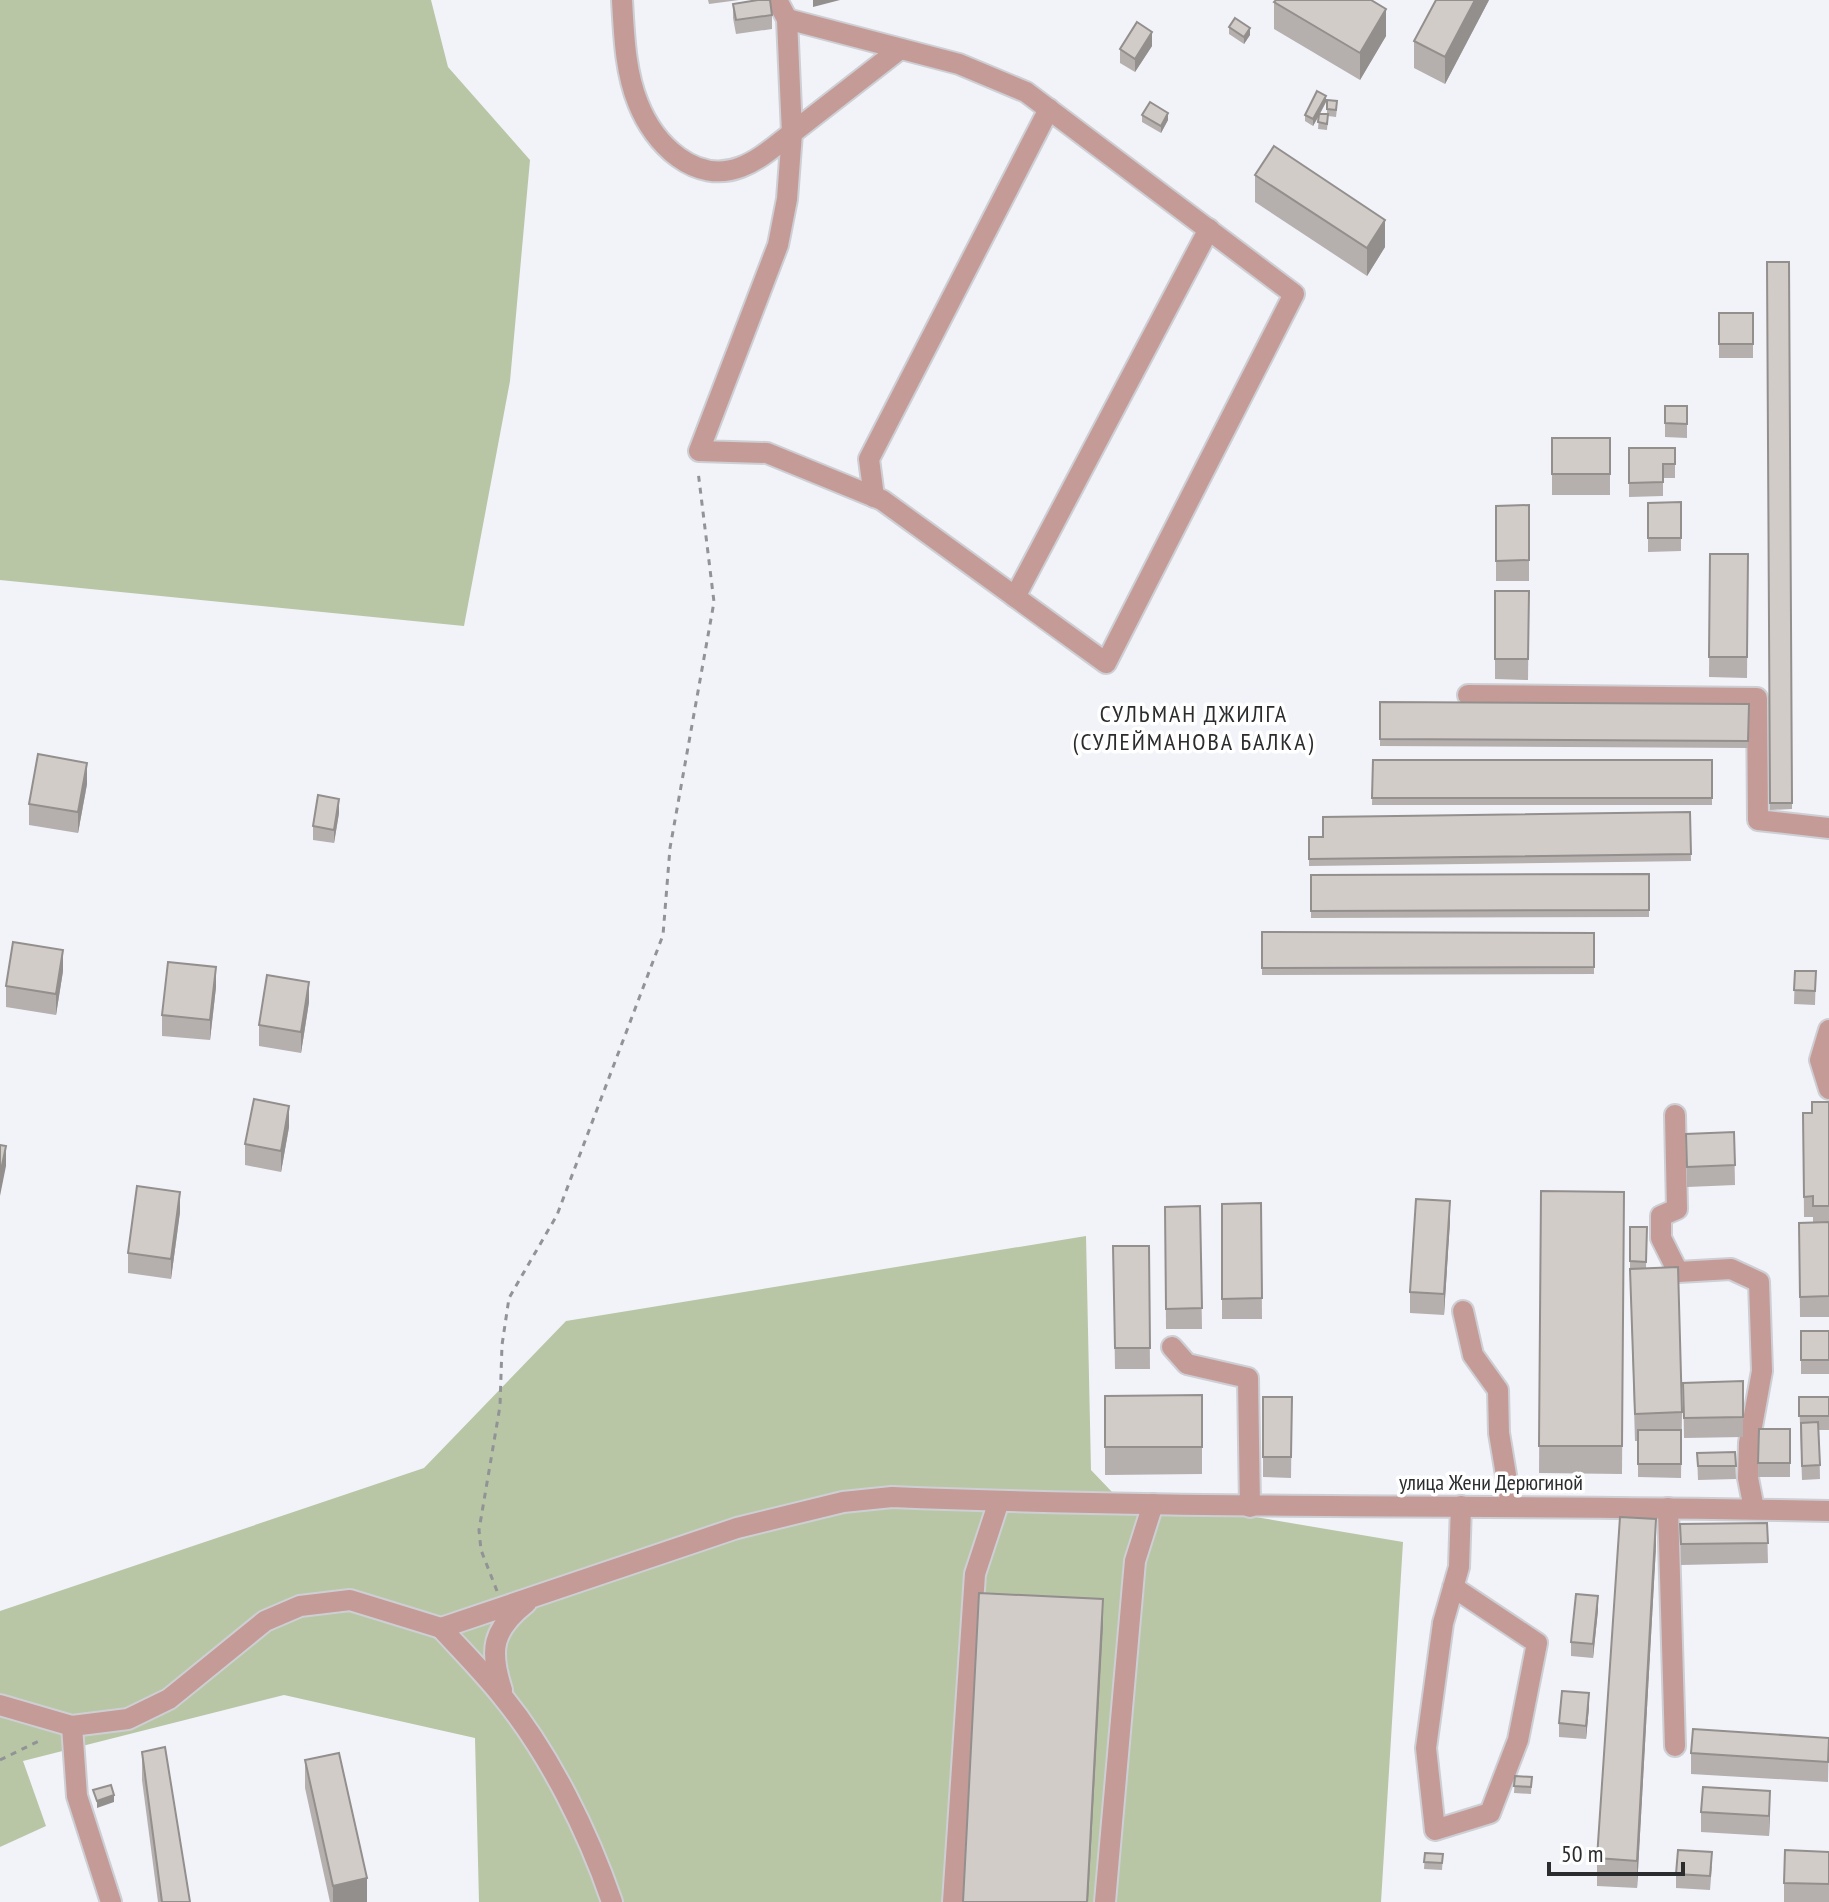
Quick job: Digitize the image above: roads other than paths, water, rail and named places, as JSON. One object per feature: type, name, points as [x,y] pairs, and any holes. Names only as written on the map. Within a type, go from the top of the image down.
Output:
[{"type":"street","points":[[622,0],[628,67],[638,104],[665,147],[681,161],[711,171],[738,168],[754,162],[900,49]]},
{"type":"street","points":[[777,0],[787,19],[792,133],[787,199],[778,245],[699,451],[767,453],[874,497],[1106,663],[1294,294],[1026,92],[986,75],[787,19]]},
{"type":"street","points":[[874,497],[869,459],[1049,109]]},
{"type":"street","points":[[1015,597],[1209,229]]},
{"type":"street","points":[[1468,695],[1757,698],[1758,820],[1829,828]]},
{"type":"street","points":[[1829,1030],[1820,1060],[1829,1089]]},
{"type":"street","points":[[1675,1115],[1677,1209],[1661,1216],[1661,1238],[1678,1272],[1731,1269],[1759,1282],[1762,1371],[1749,1443],[1748,1478],[1754,1509]]},
{"type":"street","points":[[1463,1311],[1473,1355],[1498,1390],[1499,1433],[1511,1505]]},
{"type":"street","points":[[1172,1347],[1187,1364],[1248,1378],[1250,1507]]},
{"type":"street","name":"улица Жени Дерюгиной","points":[[441,1628],[737,1528],[843,1502],[892,1497],[1250,1507],[1511,1505],[1829,1511]]},
{"type":"street","points":[[953,1902],[975,1574],[999,1501]]},
{"type":"street","points":[[1105,1902],[1135,1561],[1153,1504]]},
{"type":"street","points":[[1453,1587],[1537,1643],[1518,1740],[1490,1813],[1435,1830],[1426,1748],[1443,1623],[1453,1587],[1459,1567],[1461,1506]]},
{"type":"street","points":[[1668,1508],[1675,1746]]},
{"type":"street","points":[[504,1698],[494,1665],[496,1639],[509,1616],[531,1598]]},
{"type":"street","points":[[0,1705],[72,1726],[128,1719],[169,1699],[265,1621],[300,1606],[350,1600],[441,1628],[504,1698],[532,1738],[569,1804],[612,1902]]},
{"type":"street","points":[[72,1726],[77,1796],[111,1902]]},
{"type":"district","name":"СУЛЬМАН ДЖИЛГА (СУЛЕЙМАНОВА БАЛКА)","points":[[1194,727]]}]
